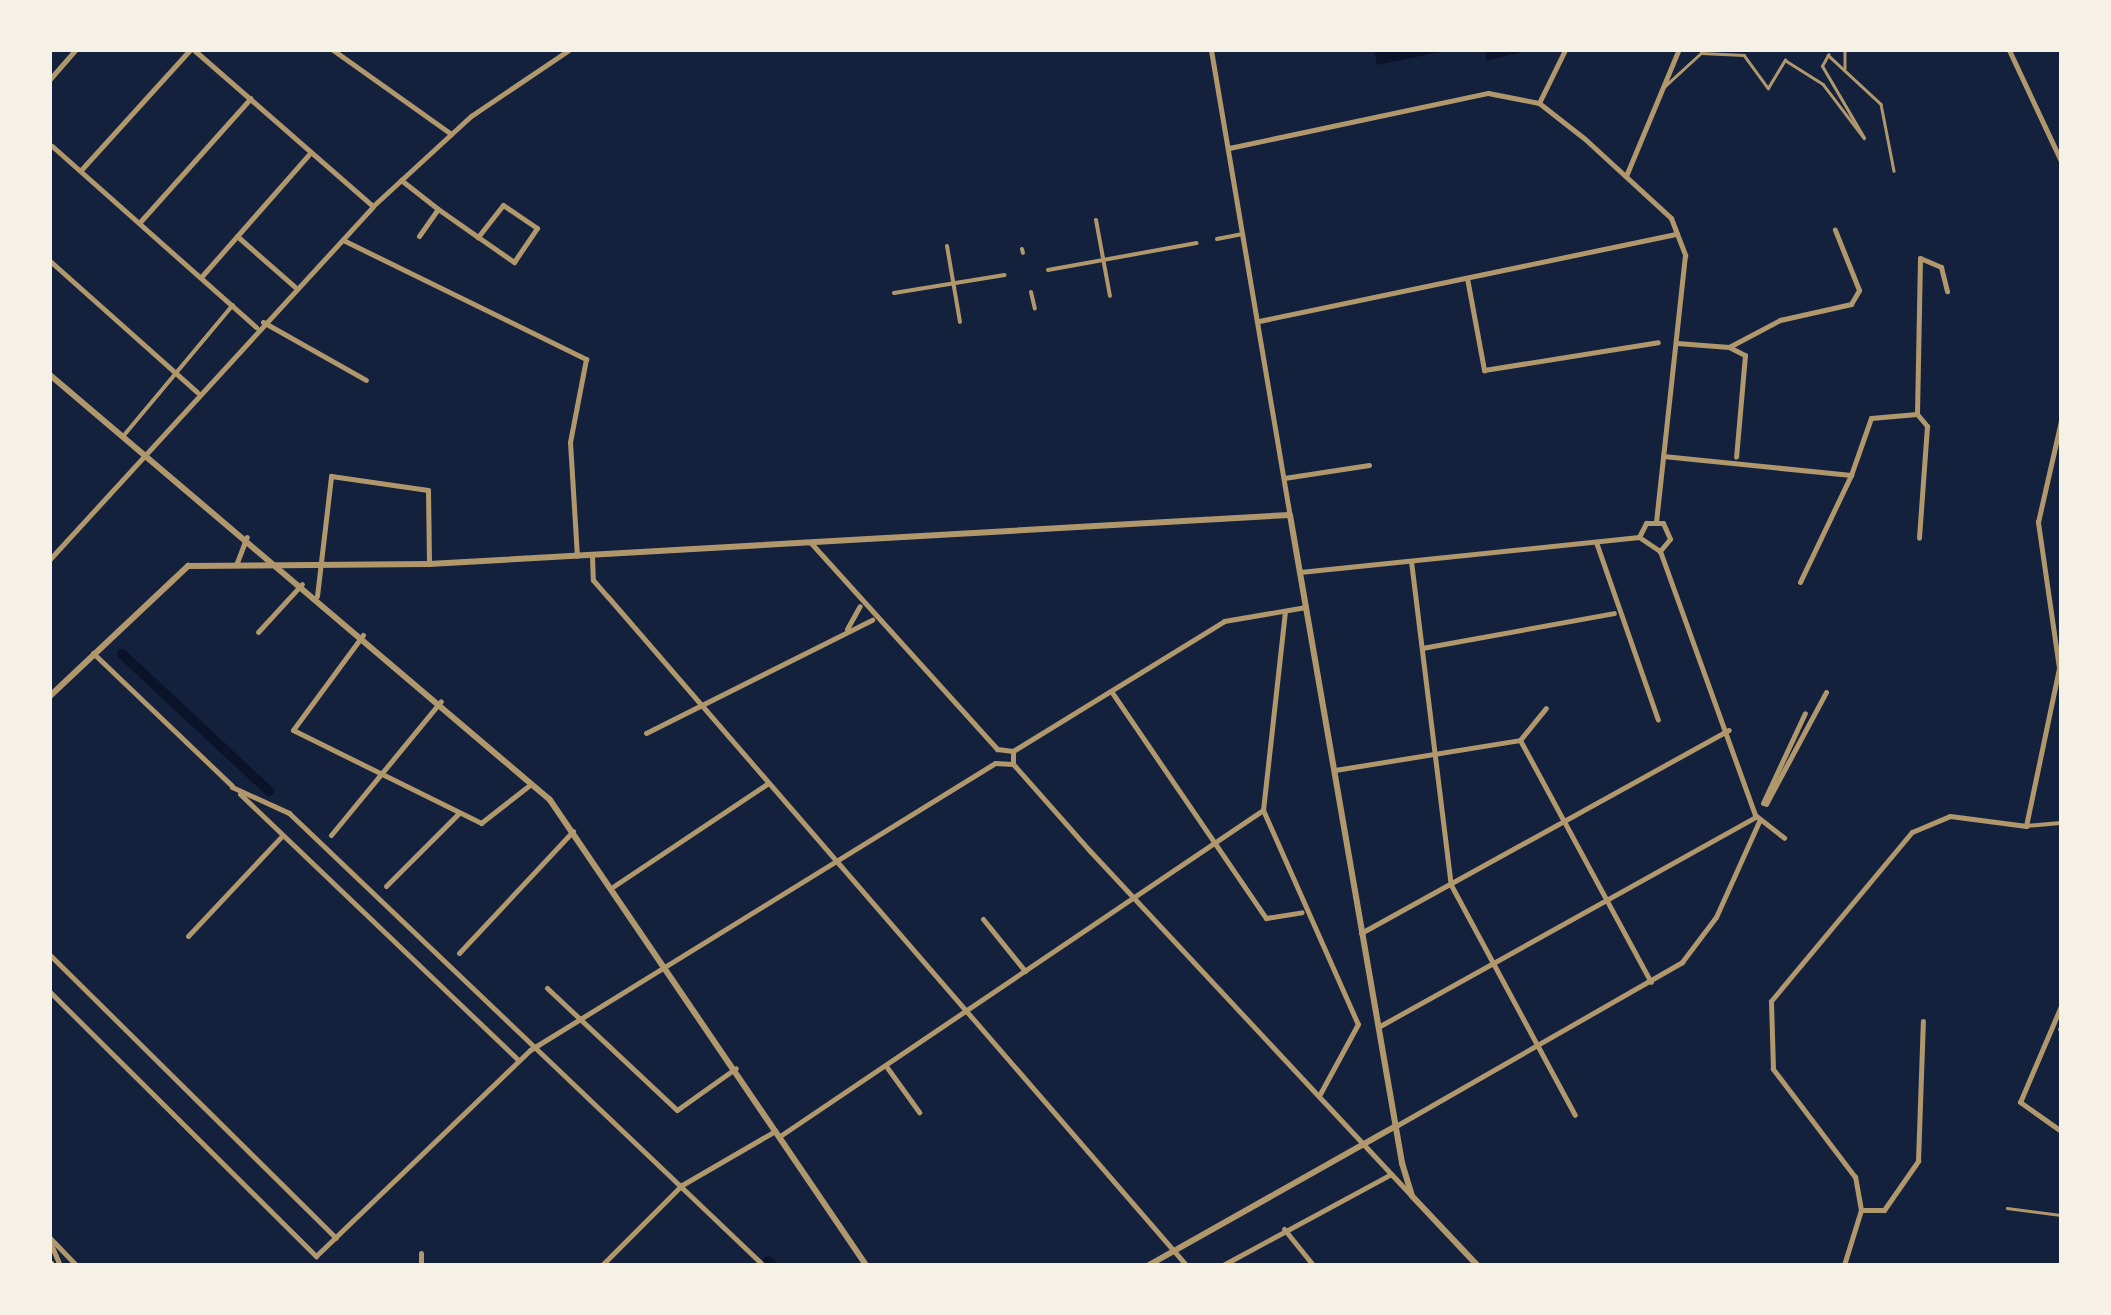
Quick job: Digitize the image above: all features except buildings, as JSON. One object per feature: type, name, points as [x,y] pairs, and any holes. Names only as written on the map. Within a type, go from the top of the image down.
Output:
[{"type":"street","points":[[50,79],[75,50]]},
{"type":"street","points":[[81,170],[192,50],[372,206]]},
{"type":"street","points":[[333,50],[451,134]]},
{"type":"street","points":[[50,558],[256,327],[372,206],[451,134],[569,50]]},
{"type":"street","points":[[1211,50],[1361,933],[1412,1196]]},
{"type":"street","points":[[1538,103],[1565,50]]},
{"type":"street","points":[[2009,50],[2027,106],[2061,162]]},
{"type":"street","points":[[1626,176],[1678,51]]},
{"type":"street","points":[[1229,148],[1488,92],[1538,103],[1626,176],[1678,234],[1685,255],[1656,520],[1638,537],[1300,572]]},
{"type":"street","points":[[140,222],[251,98]]},
{"type":"street","points":[[50,146],[256,327]]},
{"type":"street","points":[[202,276],[311,152]]},
{"type":"street","points":[[401,180],[438,209],[478,237],[514,262],[536,228],[503,205],[478,237]]},
{"type":"street","points":[[419,236],[438,209]]},
{"type":"street","points":[[1096,220],[1110,296]]},
{"type":"street","points":[[1729,347],[1780,320],[1824,315],[1859,298],[1835,230]]},
{"type":"street","points":[[1217,239],[1243,234]]},
{"type":"street","points":[[1259,321],[1678,234]]},
{"type":"street","points":[[236,236],[296,288]]},
{"type":"street","points":[[343,240],[586,359],[570,442],[578,556]]},
{"type":"street","points":[[1048,270],[1197,243]]},
{"type":"street","points":[[948,246],[960,322]]},
{"type":"street","points":[[1919,538],[1927,426],[1917,414],[1920,258],[1941,267],[1947,291]]},
{"type":"street","points":[[50,262],[198,393]]},
{"type":"street","points":[[894,293],[1006,275]]},
{"type":"street","points":[[1467,278],[1484,370],[1658,342]]},
{"type":"street","points":[[1031,292],[1034,310]]},
{"type":"street","points":[[125,434],[233,305]]},
{"type":"street","points":[[264,322],[366,380]]},
{"type":"street","points":[[1675,342],[1729,347],[1745,355],[1736,457]]},
{"type":"street","points":[[50,376],[125,434],[533,782],[614,886],[866,1265]]},
{"type":"street","points":[[1800,582],[1850,475],[1871,418],[1917,414]]},
{"type":"street","points":[[2026,826],[2058,668],[2038,537],[2061,421]]},
{"type":"street","points":[[1663,456],[1850,475]]},
{"type":"street","points":[[1284,478],[1369,465]]},
{"type":"street","points":[[317,596],[331,476],[428,490],[429,564]]},
{"type":"street","points":[[50,696],[176,572],[234,566],[286,570],[592,556],[1290,516]]},
{"type":"street","points":[[1656,520],[1670,536],[1660,551]]},
{"type":"street","points":[[234,566],[247,537]]},
{"type":"street","points":[[1638,537],[1660,551],[1762,804]]},
{"type":"street","points":[[1596,542],[1614,613],[1658,720]]},
{"type":"street","points":[[811,544],[860,606],[998,749],[1013,751],[1224,621],[1306,607]]},
{"type":"street","points":[[592,556],[593,580],[1186,1265]]},
{"type":"street","points":[[1411,561],[1451,884],[1575,1115]]},
{"type":"street","points":[[258,632],[302,584]]},
{"type":"street","points":[[845,632],[860,606]]},
{"type":"street","points":[[1286,611],[1263,810],[1293,862],[1302,912],[1358,1024],[1319,1095]]},
{"type":"street","points":[[1422,648],[1614,613]]},
{"type":"street","points":[[646,732],[873,620]]},
{"type":"street","points":[[363,636],[293,730],[458,814],[488,824],[533,782]]},
{"type":"street","points":[[93,653],[518,1060]]},
{"type":"street","points":[[1110,692],[1266,918],[1302,912]]},
{"type":"street","points":[[1760,818],[1762,804],[1826,692]]},
{"type":"street","points":[[331,835],[441,700]]},
{"type":"street","points":[[1334,770],[1520,740],[1546,708]]},
{"type":"street","points":[[1149,1265],[1652,982],[1690,955],[1716,917],[1760,818],[1762,804],[1806,713]]},
{"type":"street","points":[[1361,933],[1730,730]]},
{"type":"street","points":[[1520,740],[1652,982]]},
{"type":"street","points":[[995,763],[998,749]]},
{"type":"street","points":[[1013,751],[1013,764],[1132,898],[1478,1265]]},
{"type":"street","points":[[316,1256],[536,1047],[995,763],[1013,764]]},
{"type":"street","points":[[614,886],[768,784]]},
{"type":"street","points":[[232,787],[271,804],[536,1047],[762,1265]]},
{"type":"street","points":[[264,817],[271,804]]},
{"type":"street","points":[[602,1265],[682,1185],[778,1133],[886,1066],[1263,810]]},
{"type":"street","points":[[386,886],[458,814]]},
{"type":"street","points":[[1844,1265],[1861,1210],[1837,1144],[1774,1069],[1765,1030],[1773,996],[1850,916],[1912,832],[1950,816],[2026,826],[2061,823]]},
{"type":"street","points":[[1760,818],[1784,838]]},
{"type":"street","points":[[1380,1026],[1760,818]]},
{"type":"street","points":[[459,953],[574,830]]},
{"type":"street","points":[[188,936],[282,836]]},
{"type":"street","points":[[984,919],[1025,971]]},
{"type":"street","points":[[50,955],[336,1238]]},
{"type":"street","points":[[548,988],[677,1110],[736,1068]]},
{"type":"street","points":[[50,992],[316,1256],[317,1265]]},
{"type":"street","points":[[2061,1006],[2020,1102],[2061,1131]]},
{"type":"street","points":[[1861,1210],[1884,1210],[1918,1161],[1923,1020]]},
{"type":"street","points":[[886,1066],[919,1112]]},
{"type":"street","points":[[1222,1265],[1391,1174]]},
{"type":"street","points":[[1284,1230],[1313,1265]]},
{"type":"street","points":[[50,1240],[60,1265]]},
{"type":"street","points":[[50,1240],[76,1265]]},
{"type":"street","points":[[421,1253],[422,1265]]},
{"type":"lane","points":[[1845,50],[1845,71]]},
{"type":"lane","points":[[1658,92],[1701,53],[1744,56],[1768,88],[1785,60],[1823,84],[1864,138],[1821,58],[1845,71],[1881,104],[1894,172]]},
{"type":"lane","points":[[2007,1208],[2061,1215]]},
{"type":"water","points":[[1374,50],[1440,50],[1440,52],[1377,65]]},
{"type":"water","points":[[1486,50],[1530,50],[1486,61]]},
{"type":"waterway","points":[[122,654],[269,791]]},
{"type":"waterway","points":[[768,1261],[772,1265]]}]
